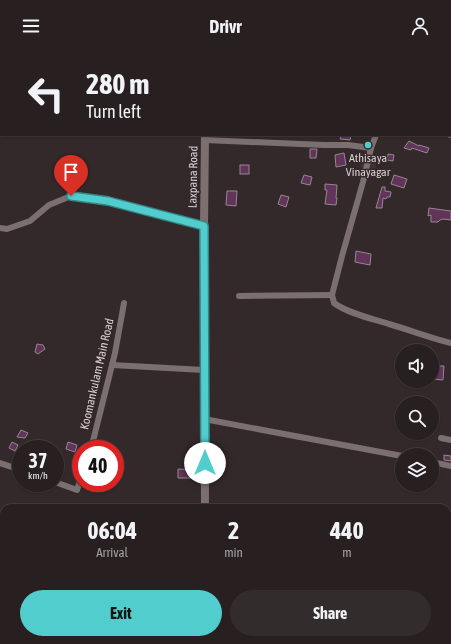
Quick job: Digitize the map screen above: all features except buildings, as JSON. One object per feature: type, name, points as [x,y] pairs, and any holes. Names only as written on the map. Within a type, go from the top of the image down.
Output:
[{"type":"street","points":[[376,136],[371,148],[332,295],[334,303],[338,307],[359,315],[451,343]]},
{"type":"street","points":[[205,137],[293,144],[348,145],[371,148]]},
{"type":"street","name":"Laxpana Road","points":[[205,137],[205,504]]},
{"type":"street","points":[[0,228],[7,229],[30,221],[49,205],[71,196],[108,201],[204,226]]},
{"type":"street","points":[[239,296],[332,295]]},
{"type":"street","name":"Koomankulam Main Road","points":[[93,440],[112,365],[124,303]]},
{"type":"street","points":[[112,365],[204,370]]},
{"type":"street","points":[[204,418],[395,455]]},
{"type":"street","points":[[441,438],[451,440]]},
{"type":"street","points":[[0,463],[12,467]]},
{"type":"street","points":[[439,463],[451,466]]},
{"type":"shaded area","points":[[371,158],[376,164],[375,171],[369,174],[362,171],[360,165],[364,159]]},
{"type":"place","name":"Athisaya Vinayagar","points":[[368,145]]},
{"type":"route","points":[[71,196],[108,201],[204,226],[205,463]]}]
